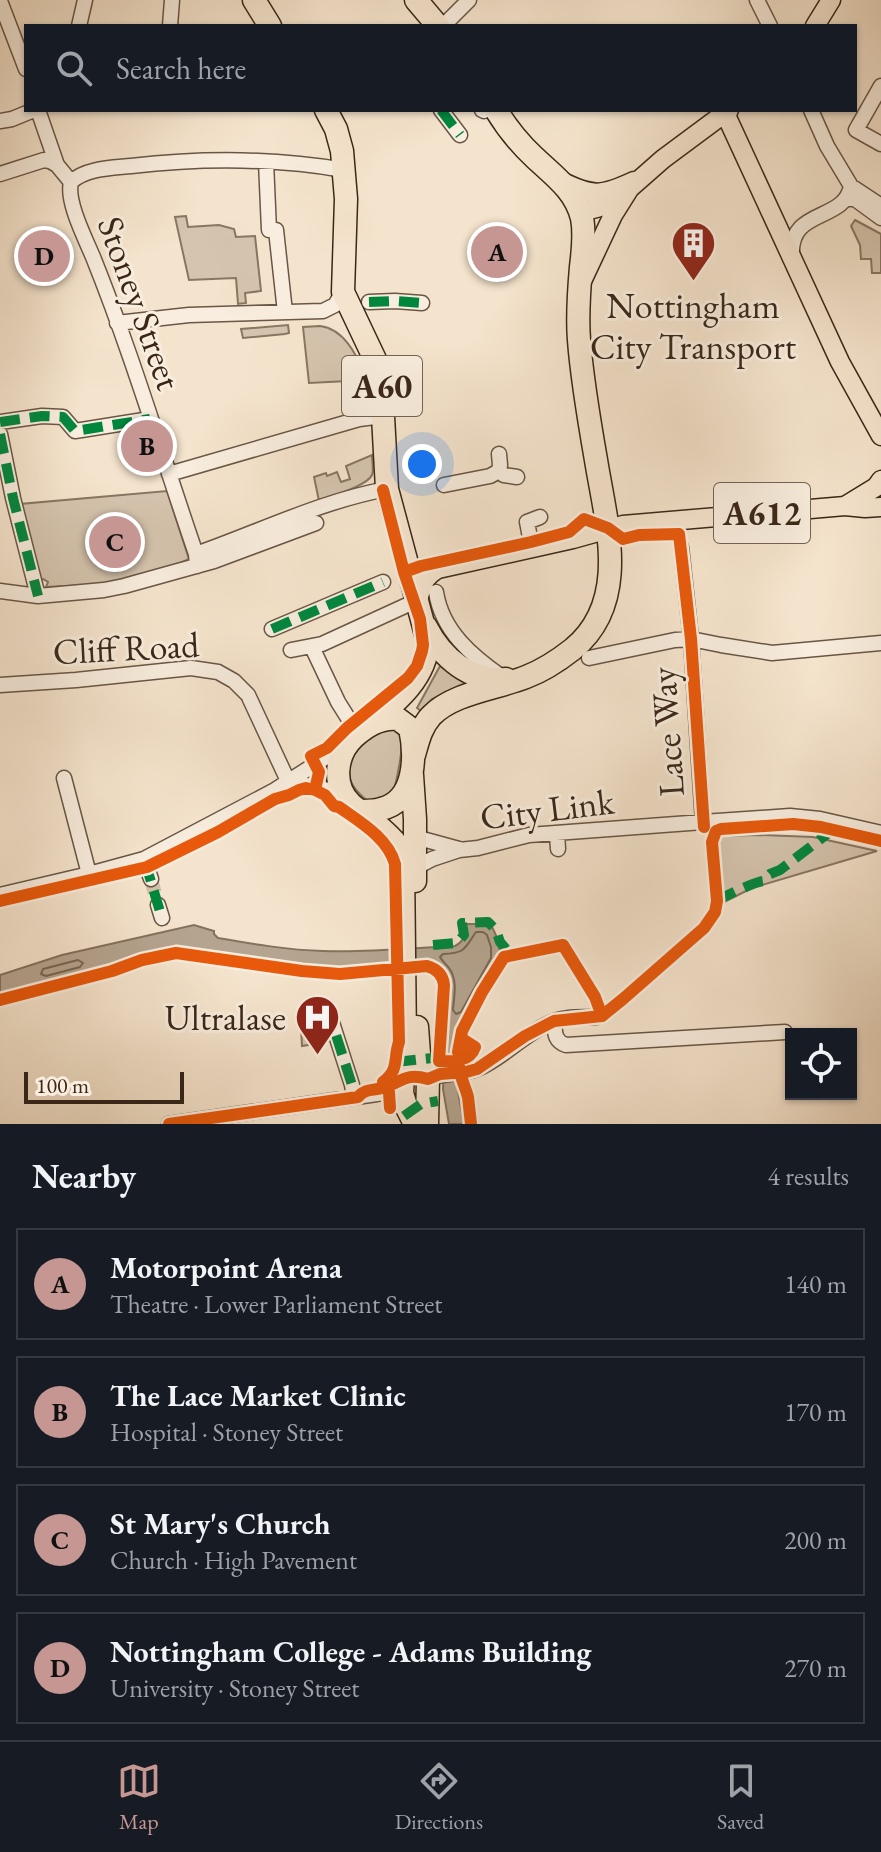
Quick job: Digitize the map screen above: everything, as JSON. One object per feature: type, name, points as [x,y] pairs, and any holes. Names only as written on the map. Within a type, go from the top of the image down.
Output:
[{"type":"highway","points":[[254,0],[269,24]]},
{"type":"highway","points":[[416,0],[439,24]]},
{"type":"highway","name":"A60","points":[[327,112],[336,129],[344,170],[343,292],[379,368],[387,489],[427,596],[424,624],[427,654],[420,673],[394,703],[356,736]]},
{"type":"highway","points":[[356,807],[379,810],[395,803],[405,791],[419,735],[429,718],[450,702],[544,668],[573,649],[595,622],[606,596],[610,575],[608,528],[589,423],[579,337],[582,218],[569,190],[561,181],[485,112]]},
{"type":"highway","points":[[497,112],[508,130]]},
{"type":"highway","points":[[534,157],[560,199],[570,209],[579,210]]},
{"type":"highway","points":[[424,624],[438,648],[459,667],[486,680],[516,678]]},
{"type":"highway","points":[[409,949],[415,868],[410,728],[398,719],[379,720],[356,736],[341,753],[337,770],[342,792],[390,837],[399,848],[403,863],[409,974],[402,1085],[403,1099],[415,1124]]},
{"type":"highway","points":[[409,974],[419,1054],[434,1076],[427,1124]]},
{"type":"main road","points":[[816,24],[831,0]]},
{"type":"main road","points":[[580,285],[625,195],[639,179],[727,112],[840,362],[881,436]]},
{"type":"main road","points":[[561,181],[581,191],[601,193],[639,179]]},
{"type":"main road","points":[[579,210],[596,209],[625,195]]},
{"type":"main road","name":"A612","points":[[853,502],[876,487],[881,480]]},
{"type":"main road","name":"A612","points":[[427,596],[424,580],[438,569],[608,528],[853,502],[881,493]]},
{"type":"main road","name":"A612","points":[[853,502],[865,508],[881,507]]},
{"type":"street","points":[[79,24],[85,0]]},
{"type":"street","points":[[170,24],[172,0]]},
{"type":"street","points":[[443,24],[469,0]]},
{"type":"street","points":[[757,0],[769,24]]},
{"type":"street","points":[[0,1],[24,64]]},
{"type":"street","points":[[881,86],[856,130],[881,144]]},
{"type":"street","points":[[0,121],[31,112]]},
{"type":"street","name":"Stoney Street","points":[[37,112],[57,165],[71,182],[73,205],[117,323],[196,560]]},
{"type":"street","points":[[443,112],[460,135]]},
{"type":"street","points":[[812,112],[849,193],[881,218]]},
{"type":"street","points":[[0,174],[44,160],[57,165]]},
{"type":"street","points":[[71,182],[84,174],[102,170],[196,161],[266,162],[344,170]]},
{"type":"street","points":[[266,162],[270,230],[285,312]]},
{"type":"street","points":[[849,193],[881,206]]},
{"type":"street","points":[[792,260],[795,235],[801,226],[831,210],[849,193]]},
{"type":"street","points":[[774,217],[787,225],[801,226]]},
{"type":"street","points":[[117,323],[176,316],[323,311],[335,305],[343,292]]},
{"type":"street","points":[[369,302],[422,303]]},
{"type":"street","points":[[0,422],[42,416],[63,417],[75,431],[150,419]]},
{"type":"street","points":[[169,474],[359,419],[383,416]]},
{"type":"street","points":[[0,434],[38,596]]},
{"type":"street","points":[[499,454],[499,471]]},
{"type":"street","points":[[499,471],[517,477]]},
{"type":"street","points":[[444,485],[490,476],[499,471]]},
{"type":"street","points":[[0,591],[38,596],[104,590],[196,560],[301,514],[387,489]]},
{"type":"street","points":[[512,527],[534,519],[532,548]]},
{"type":"street","points":[[196,560],[233,554],[316,523]]},
{"type":"street","name":"Lace Way","points":[[681,547],[691,639],[703,822]]},
{"type":"street","points":[[272,629],[383,582]]},
{"type":"street","points":[[291,650],[322,644],[427,596],[473,656],[516,678]]},
{"type":"street","points":[[589,658],[691,639],[772,653],[881,643]]},
{"type":"street","points":[[0,895],[144,859],[281,785],[356,736],[312,647]]},
{"type":"street","name":"Cliff Road","points":[[0,685],[191,668],[218,672],[234,681],[248,695],[281,785]]},
{"type":"street","points":[[64,778],[89,874]]},
{"type":"street","points":[[281,785],[316,785],[356,807]]},
{"type":"street","name":"City Link","points":[[415,868],[459,850],[514,838],[703,822],[790,816],[820,819],[881,833]]},
{"type":"street","points":[[557,833],[558,849]]},
{"type":"street","name":"City Link","points":[[415,837],[459,850]]},
{"type":"street","points":[[144,859],[151,879]]},
{"type":"street","points":[[327,1007],[354,1097]]},
{"type":"street","points":[[434,1076],[466,1072],[483,1066],[525,1036],[554,1021],[596,1017]]},
{"type":"street","points":[[554,1021],[555,1036],[566,1045],[785,1032]]},
{"type":"street","points":[[169,1124],[394,1091],[402,1085]]},
{"type":"shaded area","points":[[186,216],[188,227],[219,225],[234,229],[236,237],[255,236],[261,291],[245,293],[246,303],[238,304],[236,278],[189,280],[175,217]]},
{"type":"shaded area","points":[[855,220],[881,234],[881,273],[872,273],[871,259],[861,259],[860,245],[851,226]]},
{"type":"shaded area","points":[[288,325],[289,333],[243,338],[241,329]]},
{"type":"shaded area","points":[[303,327],[329,328],[344,339],[368,380],[309,383]]},
{"type":"shaded area","points":[[372,455],[373,473],[369,479],[319,501],[314,477],[337,472],[341,482],[350,479],[346,466]]},
{"type":"shaded area","points":[[167,491],[189,559],[155,573],[119,581],[46,587],[48,582],[43,579],[39,582],[20,504]]},
{"type":"shaded area","points":[[440,666],[468,684],[432,699],[421,711],[417,708]]},
{"type":"shaded area","points":[[392,728],[402,742],[394,790],[392,795],[369,802],[351,781],[349,753],[378,729]]},
{"type":"shaded area","points":[[719,836],[813,837],[877,851],[752,888],[718,905]]},
{"type":"shaded area","points":[[321,1024],[327,1042],[302,1046],[301,1027]]},
{"type":"water","points":[[465,924],[492,927],[500,955],[496,969],[477,997],[458,1036],[456,1080],[464,1124],[449,1124],[443,1089],[447,985],[442,972],[430,963],[354,971],[318,970],[173,951],[0,998],[0,975],[62,955],[194,925],[214,931],[218,938],[284,948],[372,951],[455,946],[464,937]]},
{"type":"tunnel","points":[[151,879],[158,905]]},
{"type":"marked path","points":[[443,112],[460,135]]},
{"type":"marked path","points":[[369,302],[422,303]]},
{"type":"marked path","points":[[0,422],[42,416],[63,417],[75,431],[150,419]]},
{"type":"marked path","points":[[0,434],[38,596]]},
{"type":"marked path","points":[[272,629],[383,582]]},
{"type":"marked path","points":[[717,901],[763,881],[830,832]]},
{"type":"marked path","points":[[145,862],[162,918]]},
{"type":"marked path","points":[[433,945],[457,943],[464,935],[462,923],[488,922],[506,949]]},
{"type":"marked path","points":[[327,1007],[354,1097]]},
{"type":"marked path","points":[[396,1062],[432,1058]]},
{"type":"marked path","points":[[404,1116],[421,1104],[438,1101]]},
{"type":"cycle path","points":[[315,790],[319,772],[311,756],[327,748],[408,678],[417,666],[422,651],[420,619],[404,572],[383,490]]},
{"type":"cycle path","points":[[404,572],[569,532],[584,519],[608,528],[623,539],[639,535],[679,534],[691,639],[704,827]]},
{"type":"cycle path","points":[[0,901],[147,867],[218,832],[275,799],[306,788],[325,795],[334,806],[380,838],[395,864],[399,1042],[394,1068],[383,1082],[389,1092],[390,1108]]},
{"type":"cycle path","points":[[428,1079],[440,1074],[477,1069],[525,1036],[554,1021],[602,1016],[623,999],[704,928],[715,912],[717,901],[712,842],[716,831],[793,824],[881,841]]},
{"type":"cycle path","points":[[458,1052],[462,1031],[504,957],[563,945],[595,997],[602,1016]]},
{"type":"cycle path","points":[[0,1000],[176,953],[340,974],[427,966],[439,973],[444,985],[439,1061],[455,1061],[460,1060],[469,1056],[475,1047],[464,1040],[459,1056],[459,1058],[459,1063],[460,1073],[468,1097],[471,1124]]},
{"type":"cycle path","points":[[169,1124],[358,1097],[366,1091],[389,1086],[408,1077],[428,1079]]},
{"type":"place","name":"Motorpoint Arena","points":[[497,252]]},
{"type":"place","name":"Nottingham College - Adams Building","points":[[44,256]]},
{"type":"place","name":"Nottingham City Transport","points":[[693,282]]},
{"type":"place","name":"The Lace Market Clinic","points":[[147,446]]},
{"type":"place","name":"St Mary's Church","points":[[115,542]]},
{"type":"place","name":"Ultralase","points":[[317,1056]]}]
